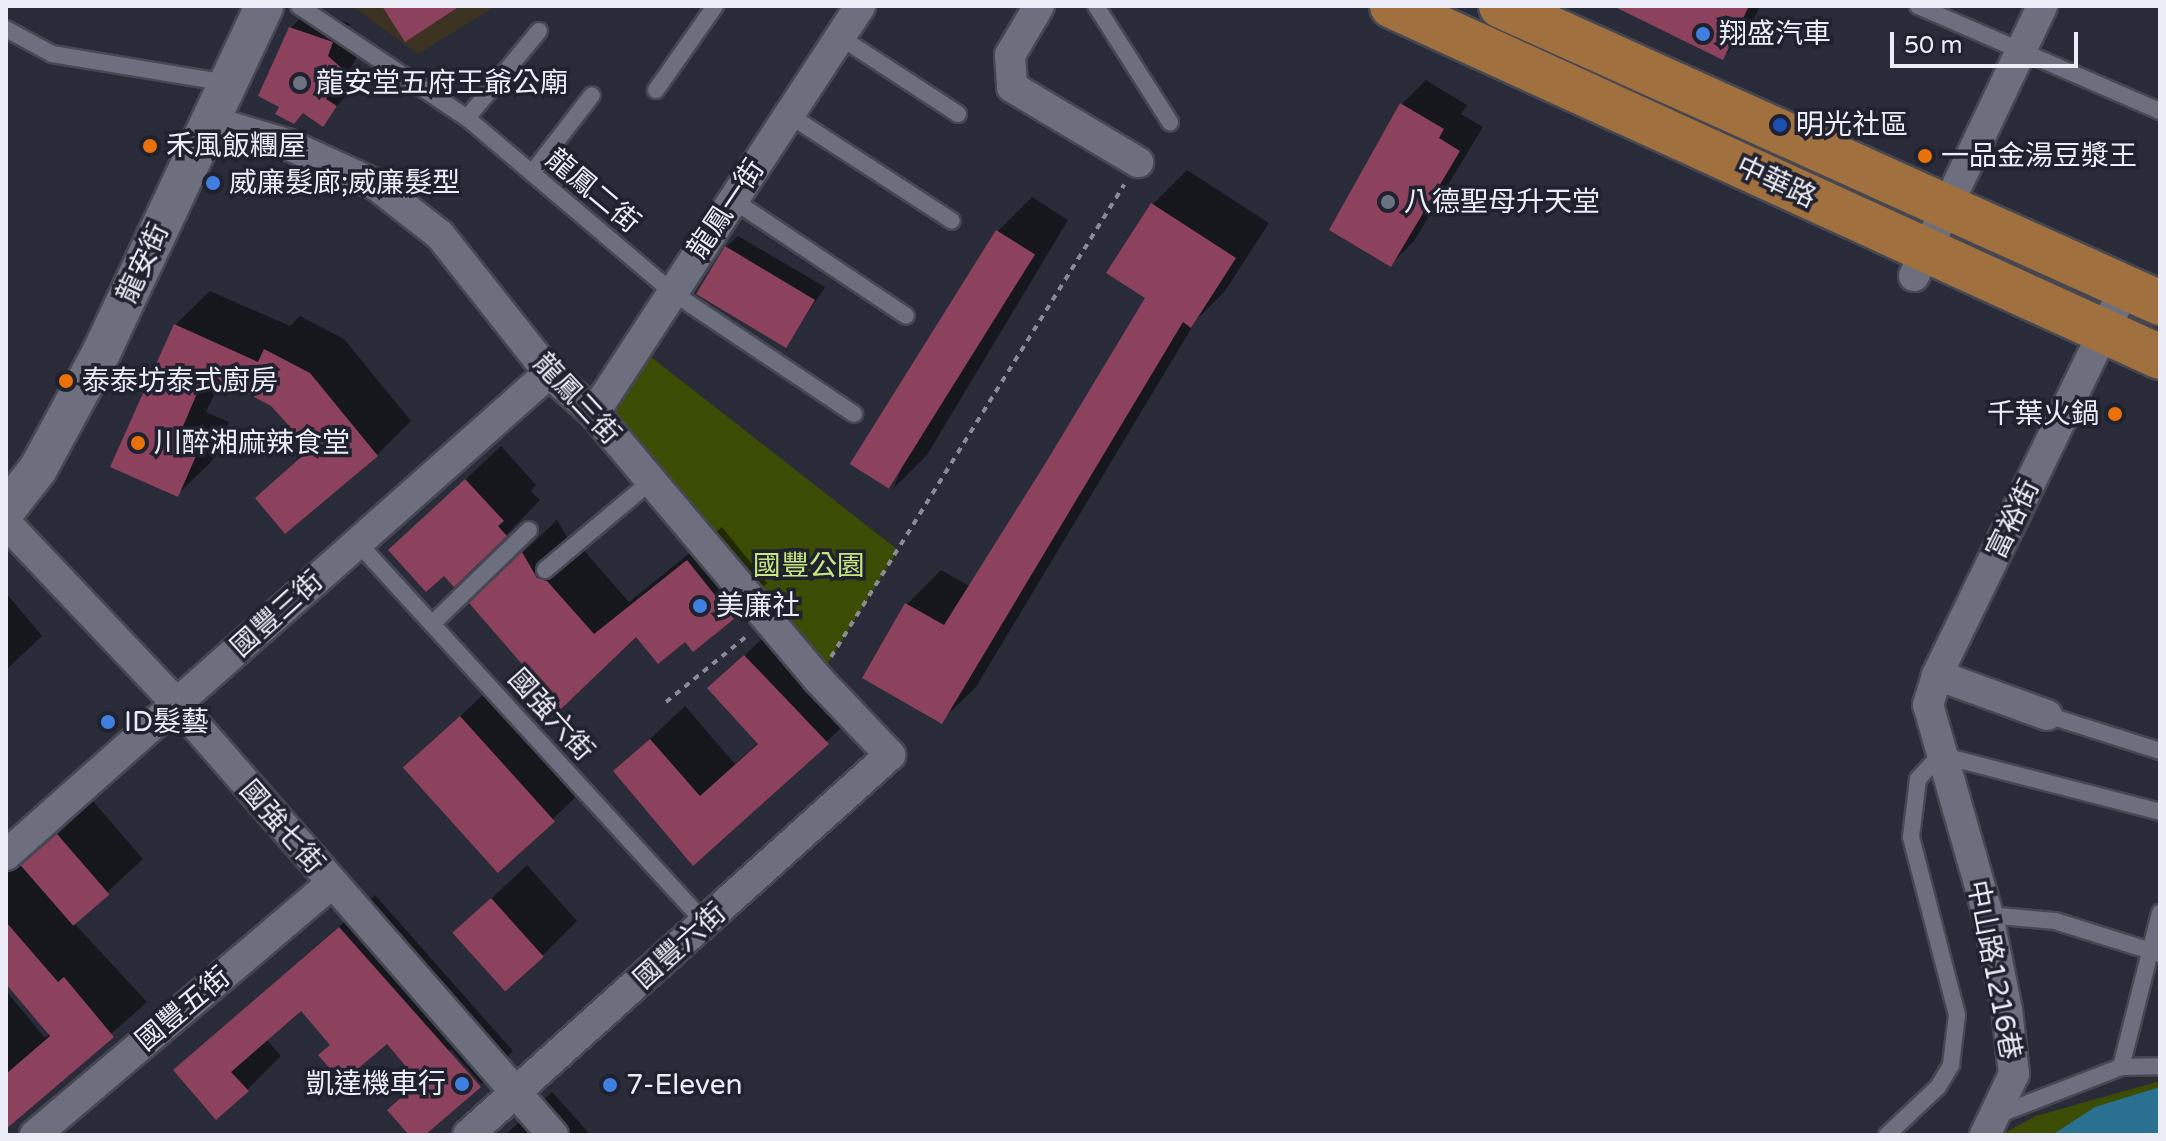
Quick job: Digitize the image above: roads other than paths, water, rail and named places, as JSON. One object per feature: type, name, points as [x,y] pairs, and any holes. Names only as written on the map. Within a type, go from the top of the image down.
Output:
[{"type":"main road","name":"中華路","points":[[1392,6],[1920,263],[2104,332],[2160,357]]},
{"type":"main road","name":"中華路","points":[[1501,6],[2142,295]]},
{"type":"street","name":"龍安街","points":[[6,510],[38,469],[102,351],[264,6]]},
{"type":"street","name":"龍鳳一街","points":[[594,413],[860,6]]},
{"type":"street","points":[[1039,6],[1010,55],[1012,87],[1138,162]]},
{"type":"street","points":[[1920,263],[2042,6]]},
{"type":"street","name":"龍鳳三街","points":[[210,121],[287,144],[376,185],[440,235],[549,373],[594,413],[818,679],[890,755]]},
{"type":"street","name":"富裕街","points":[[1940,755],[1928,705],[1937,675],[2104,332],[2142,295]]},
{"type":"street","name":"國豐三街","points":[[6,855],[549,373]]},
{"type":"street","name":"國強七街","points":[[6,523],[177,704],[553,1135]]},
{"type":"street","points":[[1937,675],[2047,715]]},
{"type":"street","name":"國豐六街","points":[[468,1135],[706,924],[890,755]]},
{"type":"street","name":"中山路1216巷","points":[[1940,755],[1988,915],[2014,1074],[1993,1124]]},
{"type":"street","name":"國豐五街","points":[[35,1135],[331,884]]},
{"type":"lane","name":"龍鳳二街","points":[[299,6],[467,118],[672,292],[854,414]]},
{"type":"lane","points":[[656,90],[715,6]]},
{"type":"lane","points":[[1096,6],[1170,122]]},
{"type":"lane","points":[[1918,6],[2160,111]]},
{"type":"lane","points":[[6,29],[52,54],[228,83]]},
{"type":"lane","points":[[467,118],[539,31]]},
{"type":"lane","points":[[840,37],[958,114]]},
{"type":"lane","points":[[532,173],[592,95]]},
{"type":"lane","points":[[789,115],[952,221]]},
{"type":"lane","points":[[733,200],[906,316]]},
{"type":"lane","points":[[545,570],[651,481]]},
{"type":"lane","points":[[432,624],[529,530]]},
{"type":"lane","name":"國強六街","points":[[357,542],[706,924]]},
{"type":"lane","points":[[2047,715],[2160,751]]},
{"type":"lane","points":[[1887,1135],[1938,1087],[1951,1065],[1957,1015],[1911,837],[1918,779],[1940,755],[2160,812]]},
{"type":"lane","points":[[2121,1067],[2155,952],[2160,913]]},
{"type":"lane","points":[[1988,915],[2055,921],[2155,952]]},
{"type":"lane","points":[[1993,1124],[2121,1067],[2160,1066]]},
{"type":"water","points":[[2160,1087],[2160,1135],[2052,1135],[2095,1107]]},
{"type":"place","name":"翔盛汽車","points":[[1703,34]]},
{"type":"place","name":"龍安堂五府王爺公廟","points":[[300,83]]},
{"type":"place","name":"明光社區","points":[[1780,125]]},
{"type":"place","name":"禾風飯糰屋","points":[[150,146]]},
{"type":"place","name":"一品金湯豆漿王","points":[[1925,156]]},
{"type":"place","name":"威廉髮廊;威廉髮型","points":[[213,183]]},
{"type":"place","name":"八德聖母升天堂","points":[[1388,202]]},
{"type":"place","name":"泰泰坊泰式廚房","points":[[66,381]]},
{"type":"place","name":"千葉火鍋","points":[[2115,414]]},
{"type":"place","name":"川醉湘麻辣食堂","points":[[138,443]]},
{"type":"place","name":"美廉社","points":[[700,606]]},
{"type":"place","name":"ID髮藝","points":[[108,722]]},
{"type":"place","name":"凱達機車行","points":[[462,1084]]},
{"type":"place","name":"7-Eleven","points":[[610,1085]]},
{"type":"park label","name":"國豐公園","points":[[809,566]]}]
